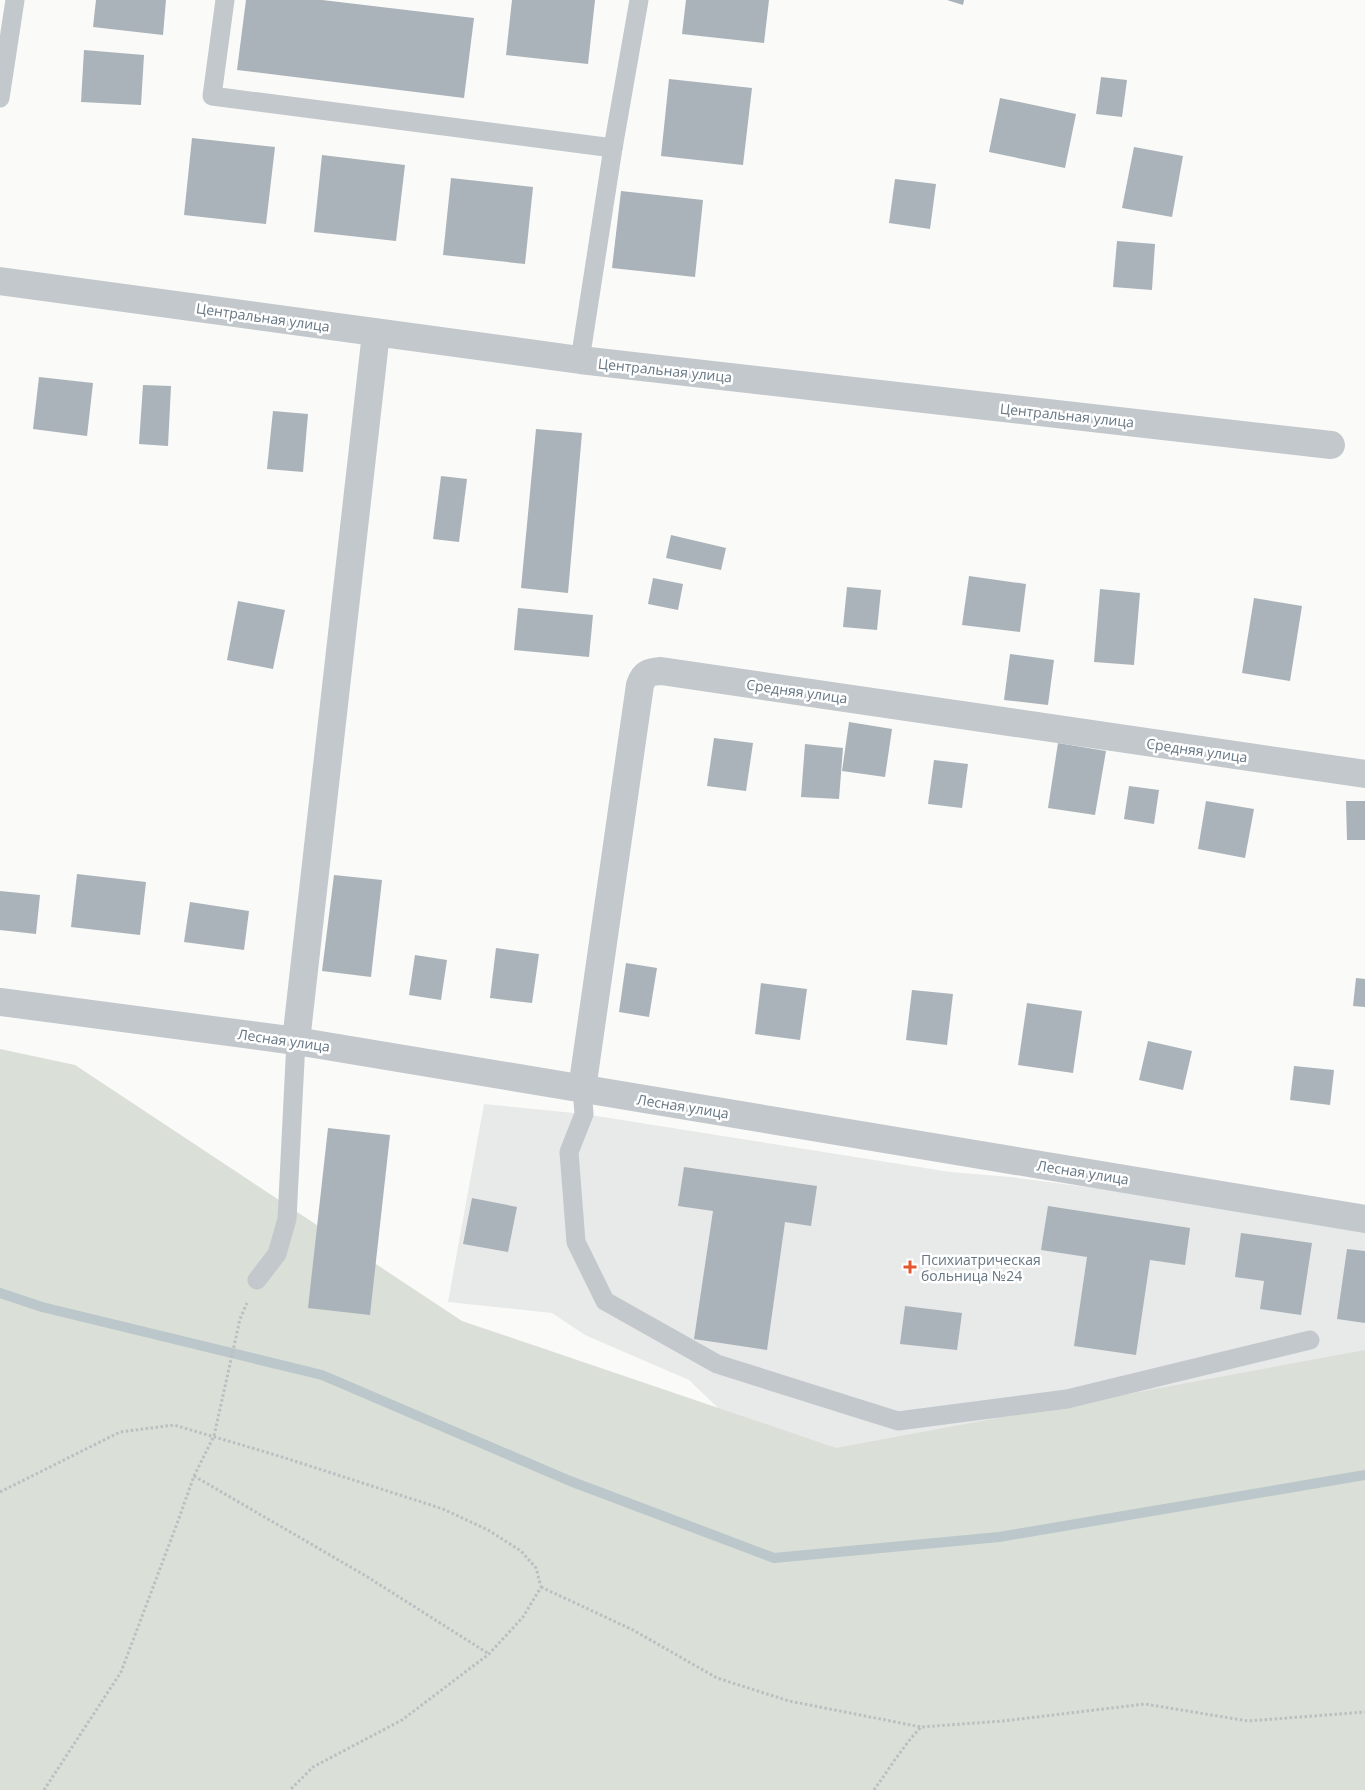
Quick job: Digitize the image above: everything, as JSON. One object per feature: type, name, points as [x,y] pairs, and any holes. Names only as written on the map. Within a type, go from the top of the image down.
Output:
[{"type":"street","name":"Центральная улица","points":[[0,281],[580,360],[1331,445]]},
{"type":"street","points":[[296,1041],[376,333]]},
{"type":"street","name":"Средняя улица","points":[[582,1089],[640,685],[643,676],[650,672],[661,671],[1365,774]]},
{"type":"street","name":"Лесная улица","points":[[0,1002],[296,1041],[1365,1219]]},
{"type":"lane","points":[[0,98],[15,0]]},
{"type":"lane","points":[[225,0],[212,96],[613,148]]},
{"type":"lane","points":[[580,360],[613,148],[639,0]]},
{"type":"lane","points":[[257,1280],[277,1254],[287,1218],[296,1041]]},
{"type":"lane","points":[[582,1089],[584,1114],[569,1152],[576,1242],[605,1301],[717,1364],[898,1421],[1067,1399],[1310,1340]]},
{"type":"path","points":[[44,1790],[121,1672],[194,1476],[214,1436],[240,1319]]},
{"type":"path","points":[[0,1492],[120,1432],[174,1425],[360,1481],[443,1509],[488,1530],[522,1551],[536,1568],[541,1587],[523,1617],[489,1654],[402,1720],[313,1767],[290,1790]]},
{"type":"path","points":[[194,1476],[366,1576],[489,1654]]},
{"type":"path","points":[[541,1587],[633,1630],[717,1678],[789,1701],[921,1727],[1003,1721],[1145,1704],[1248,1721],[1365,1712]]},
{"type":"path","points":[[874,1790],[907,1742],[921,1727]]},
{"type":"shaded area","points":[[0,1049],[75,1065],[462,1321],[836,1448],[1365,1350],[1365,1790],[0,1790]]},
{"type":"shaded area","name":"Психиатрическая больница №24","points":[[484,1104],[584,1114],[950,1172],[1011,1177],[1241,1207],[1365,1231],[1365,1376],[1059,1443],[764,1452],[689,1380],[585,1335],[552,1313],[448,1302]]},
{"type":"building","points":[[96,0],[166,0],[163,35],[93,27]]},
{"type":"building","points":[[246,0],[322,0],[474,18],[464,98],[237,70]]},
{"type":"building","points":[[512,0],[595,0],[588,64],[506,55]]},
{"type":"building","points":[[686,0],[769,0],[764,43],[682,34]]},
{"type":"building","points":[[947,0],[964,0],[963,5]]},
{"type":"building","points":[[84,50],[144,55],[141,105],[81,102]]},
{"type":"building","points":[[1101,77],[1127,80],[1122,117],[1096,114]]},
{"type":"building","points":[[669,79],[752,88],[743,165],[661,156]]},
{"type":"building","points":[[1000,98],[1076,114],[1065,168],[989,152]]},
{"type":"building","points":[[192,138],[275,147],[266,224],[184,215]]},
{"type":"building","points":[[1134,147],[1183,156],[1172,217],[1122,208]]},
{"type":"building","points":[[322,155],[405,165],[396,241],[314,232]]},
{"type":"building","points":[[451,178],[533,187],[525,264],[443,255]]},
{"type":"building","points":[[895,179],[936,184],[930,229],[889,223]]},
{"type":"building","points":[[621,191],[703,200],[695,277],[612,268]]},
{"type":"building","points":[[1117,241],[1155,244],[1152,290],[1113,287]]},
{"type":"building","points":[[39,377],[93,383],[87,436],[33,429]]},
{"type":"building","points":[[143,385],[171,386],[168,446],[139,444]]},
{"type":"building","points":[[273,411],[308,414],[303,472],[267,469]]},
{"type":"building","points":[[536,429],[582,433],[568,593],[521,588]]},
{"type":"building","points":[[441,476],[467,479],[459,542],[433,539]]},
{"type":"building","points":[[671,535],[726,548],[721,570],[666,558]]},
{"type":"building","points":[[969,576],[1026,584],[1020,632],[962,625]]},
{"type":"building","points":[[653,578],[683,584],[678,610],[648,604]]},
{"type":"building","points":[[847,587],[881,590],[877,630],[843,627]]},
{"type":"building","points":[[1100,589],[1140,593],[1134,665],[1094,662]]},
{"type":"building","points":[[1254,598],[1302,606],[1290,681],[1242,673]]},
{"type":"building","points":[[238,601],[285,610],[273,669],[227,660]]},
{"type":"building","points":[[518,608],[593,615],[589,657],[514,650]]},
{"type":"building","points":[[1010,654],[1054,660],[1048,705],[1004,700]]},
{"type":"building","points":[[849,722],[892,729],[885,777],[842,771]]},
{"type":"building","points":[[714,738],[753,743],[746,791],[707,786]]},
{"type":"building","points":[[1058,743],[1106,751],[1095,815],[1048,808]]},
{"type":"building","points":[[805,744],[843,748],[839,799],[801,797]]},
{"type":"building","points":[[934,760],[968,764],[962,808],[928,804]]},
{"type":"building","points":[[1129,786],[1159,790],[1154,824],[1124,819]]},
{"type":"building","points":[[1206,801],[1254,809],[1245,858],[1198,849]]},
{"type":"building","points":[[1346,801],[1365,801],[1365,840],[1347,840]]},
{"type":"building","points":[[77,874],[146,882],[140,935],[71,927]]},
{"type":"building","points":[[334,875],[382,880],[371,977],[322,971]]},
{"type":"building","points":[[0,891],[40,895],[36,934],[0,930]]},
{"type":"building","points":[[190,902],[249,911],[244,950],[184,942]]},
{"type":"building","points":[[496,948],[539,954],[532,1003],[490,998]]},
{"type":"building","points":[[415,955],[447,960],[441,1000],[409,995]]},
{"type":"building","points":[[626,963],[657,968],[649,1017],[619,1012]]},
{"type":"building","points":[[1356,978],[1365,979],[1365,1007],[1353,1006]]},
{"type":"building","points":[[761,983],[807,989],[800,1040],[755,1034]]},
{"type":"building","points":[[912,990],[953,994],[947,1045],[906,1040]]},
{"type":"building","points":[[1027,1003],[1082,1011],[1073,1073],[1018,1065]]},
{"type":"building","points":[[1148,1041],[1192,1051],[1183,1090],[1139,1080]]},
{"type":"building","points":[[1294,1066],[1334,1070],[1330,1105],[1290,1100]]},
{"type":"building","points":[[328,1128],[390,1135],[370,1315],[308,1308]]},
{"type":"building","points":[[684,1167],[817,1186],[811,1226],[785,1222],[767,1350],[694,1339],[713,1211],[678,1206]]},
{"type":"building","points":[[472,1198],[517,1207],[508,1252],[463,1244]]},
{"type":"building","points":[[1048,1206],[1190,1228],[1185,1265],[1150,1260],[1136,1355],[1074,1346],[1087,1257],[1041,1250]]},
{"type":"building","points":[[1241,1233],[1312,1243],[1301,1315],[1260,1309],[1264,1281],[1235,1277]]},
{"type":"building","points":[[1347,1249],[1365,1251],[1365,1323],[1337,1319]]},
{"type":"building","points":[[905,1306],[962,1313],[957,1350],[900,1344]]},
{"type":"waterway","points":[[0,1293],[42,1307],[322,1375],[570,1481],[774,1558],[999,1537],[1365,1475]]},
{"type":"place","name":"Психиатрическая больница №24","points":[[910,1267]]}]
